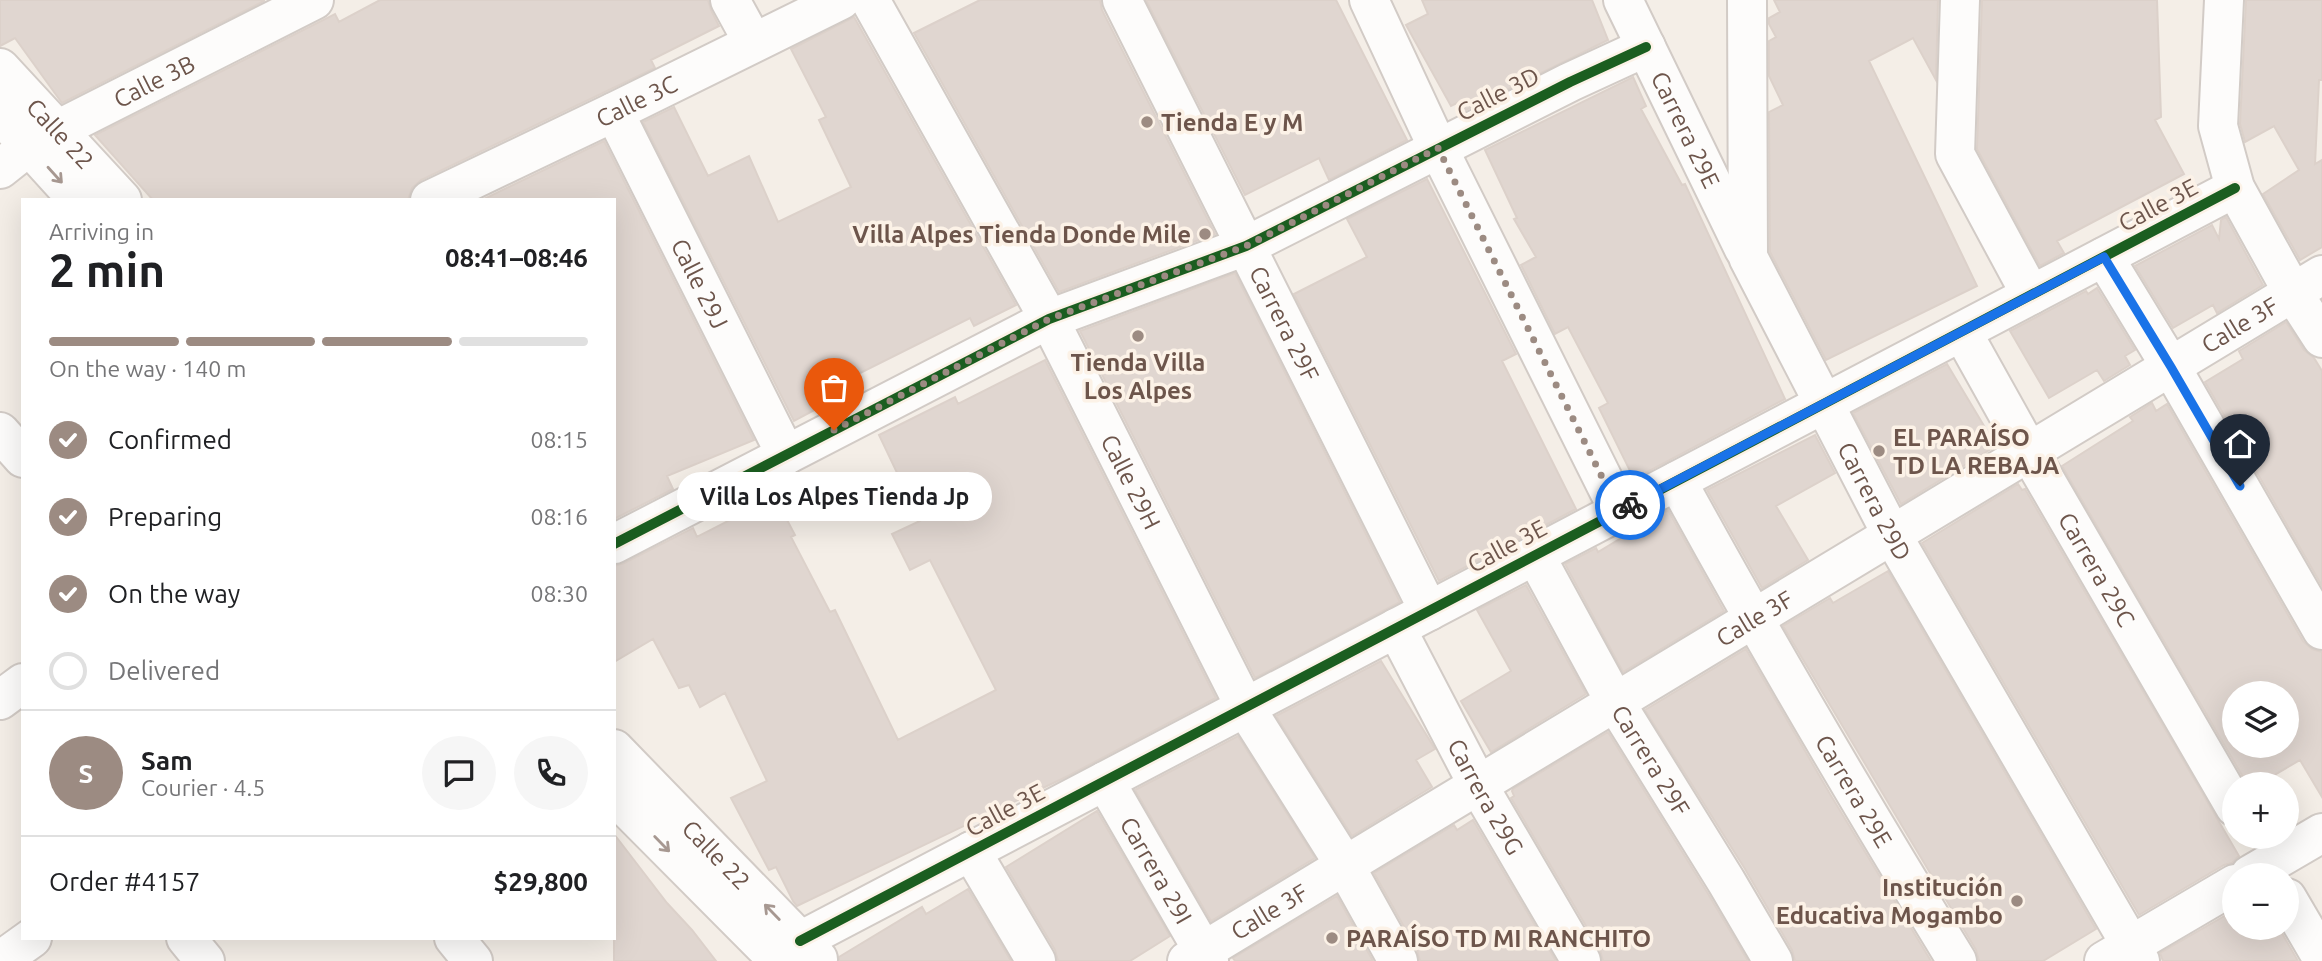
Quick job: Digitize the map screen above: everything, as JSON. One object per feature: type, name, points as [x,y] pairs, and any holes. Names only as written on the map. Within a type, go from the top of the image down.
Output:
[{"type":"street","name":"Calle 3B","points":[[29,148],[314,0]]},
{"type":"street","points":[[730,0],[753,42]]},
{"type":"street","name":"Calle 3C","points":[[435,198],[841,0]]},
{"type":"street","name":"Calle 29H","points":[[870,0],[1049,319],[1245,706],[1345,864],[1398,961]]},
{"type":"street","name":"Carrera 29F","points":[[1122,0],[1246,246],[1413,620]]},
{"type":"street","points":[[1368,0],[1438,148],[1619,511]]},
{"type":"street","name":"Carrera 29E","points":[[1623,0],[1748,257]]},
{"type":"street","name":"Carrera 29D","points":[[1747,0],[1748,257],[1892,535],[2125,956]]},
{"type":"street","points":[[1959,0],[1955,154],[2031,295]]},
{"type":"street","points":[[2224,0],[2218,126],[2235,188],[2307,284],[2322,338]]},
{"type":"street","name":"Calle 3D","points":[[616,540],[1049,319],[1246,246],[1570,82],[1646,47]]},
{"type":"street","name":"Calle 22","points":[[0,68],[29,148],[118,198]]},
{"type":"street","name":"Calle 29J","points":[[614,112],[786,455]]},
{"type":"street","name":"Calle 22","points":[[0,114],[76,198]]},
{"type":"street","name":"Calle 3E","points":[[800,954],[971,851],[2235,188]]},
{"type":"street","points":[[2104,257],[2171,367],[2322,630]]},
{"type":"street","name":"Calle 3F","points":[[1200,958],[1345,864],[2307,284]]},
{"type":"street","name":"Carrera 29C","points":[[1962,331],[2222,785]]},
{"type":"street","name":"Carrera 29E","points":[[1677,481],[1753,620],[1957,961]]},
{"type":"street","name":"Carrera 29F","points":[[1535,555],[1615,702],[1773,961]]},
{"type":"street","name":"Carrera 29G","points":[[1413,620],[1478,785],[1581,961]]},
{"type":"street","points":[[0,700],[21,684]]},
{"type":"street","name":"Calle 22","points":[[616,751],[800,954]]},
{"type":"street","name":"Carrera 29I","points":[[1105,781],[1200,958]]},
{"type":"street","name":"Calle 22","points":[[616,797],[800,954]]},
{"type":"street","points":[[2261,863],[2322,833]]},
{"type":"street","points":[[971,851],[1036,961]]},
{"type":"street","points":[[2125,956],[2222,893]]},
{"type":"street","points":[[2299,919],[2322,958]]},
{"type":"street","points":[[0,961],[29,940]]},
{"type":"street","points":[[188,940],[205,961]]},
{"type":"street","points":[[456,940],[473,961]]},
{"type":"building","points":[[0,0],[264,1],[62,103],[15,38],[0,46]]},
{"type":"building","points":[[380,0],[708,0],[719,26],[651,60],[655,68],[421,180],[412,188],[409,198],[151,198],[95,135],[335,14],[339,22]]},
{"type":"building","points":[[980,0],[1100,0],[1102,10],[1215,234],[1059,292],[914,33]]},
{"type":"building","points":[[1146,0],[1336,0],[1407,140],[1329,180],[1319,158],[1245,195]]},
{"type":"building","points":[[1422,0],[1592,0],[1608,40],[1466,110],[1461,101],[1451,106],[1406,25],[1428,14]]},
{"type":"building","points":[[1774,0],[1938,0],[1936,80],[1913,38],[1869,61],[1977,286],[1826,360],[1770,252],[1769,112],[1783,105],[1769,76],[1769,41],[1776,37],[1769,18],[1780,12]]},
{"type":"building","points":[[1982,0],[2157,0],[2161,117],[2155,120],[2184,174],[2057,241],[2064,253],[2040,266],[1977,149]]},
{"type":"building","points":[[2246,0],[2322,0],[2322,80],[2319,80],[2315,164],[2322,160],[2322,247],[2300,260],[2263,194],[2299,170],[2274,126],[2245,142],[2240,124]]},
{"type":"building","points":[[854,17],[1016,305],[974,326],[970,318],[814,396],[820,407],[794,421],[643,122],[674,107],[708,176],[749,156],[778,222],[851,187],[819,120],[826,117],[791,49]]},
{"type":"building","points":[[1633,77],[1646,106],[1641,109],[1682,185],[1685,184],[1785,399],[1634,479],[1599,408],[1608,403],[1568,327],[1555,334],[1521,265],[1536,257],[1514,219],[1517,218],[1485,150]]},
{"type":"building","points":[[604,141],[754,440],[667,476],[673,489],[616,518],[616,198],[486,198]]},
{"type":"building","points":[[1427,179],[1516,354],[1502,361],[1576,509],[1439,581],[1294,294],[1367,257],[1347,219]]},
{"type":"building","points":[[2226,217],[2263,285],[2217,313],[2213,305],[2173,328],[2135,266],[2212,225],[2219,239],[2221,220]]},
{"type":"building","points":[[1235,273],[1400,602],[1255,678],[1080,331]]},
{"type":"building","points":[[2097,288],[2135,350],[2125,356],[2130,365],[2104,381],[2097,370],[2049,398],[2010,331],[2086,291],[2088,294]]},
{"type":"building","points":[[2286,322],[2322,371],[2322,586],[2205,382],[2243,359],[2239,351]]},
{"type":"building","points":[[1045,360],[1216,698],[1068,776],[797,906],[776,867],[769,870],[731,798],[767,781],[725,693],[700,707],[689,685],[679,688],[653,639],[616,661],[616,565],[693,528],[697,537],[775,497],[795,535],[791,537],[830,612],[835,610],[898,740],[996,690],[930,560],[910,570],[892,534],[920,521],[879,435],[955,397],[958,404]]},
{"type":"building","points":[[1947,364],[1996,446],[1901,504],[1853,413]]},
{"type":"building","points":[[2152,403],[2156,411],[2167,404],[2303,641],[2312,649],[2322,652],[2322,797],[2300,760],[2280,772],[2240,772],[2232,758],[2299,758],[2299,681],[2222,681],[2222,741],[2062,466],[2133,421],[2130,417]]},
{"type":"building","points":[[1815,435],[1835,473],[1776,506],[1808,560],[1762,588],[1707,490]]},
{"type":"building","points":[[2018,484],[2022,490],[2025,489],[2222,827],[2222,849],[2235,849],[2239,856],[2232,863],[2222,863],[2222,866],[2139,915],[1922,543]]},
{"type":"building","points":[[1668,510],[1724,611],[1623,672],[1565,564],[1596,548],[1598,552]]},
{"type":"building","points":[[1888,571],[2096,929],[2043,961],[1979,961],[1976,950],[1783,626],[1830,598],[1833,603]]},
{"type":"building","points":[[1526,585],[1586,694],[1491,752],[1461,701],[1511,671],[1477,610]]},
{"type":"building","points":[[1746,649],[1931,961],[1795,961],[1792,950],[1745,869],[1645,710]]},
{"type":"building","points":[[1381,661],[1435,749],[1416,760],[1432,787],[1352,836],[1276,716]]},
{"type":"building","points":[[1608,732],[1748,961],[1603,961],[1600,950],[1511,798],[1514,796],[1513,789]]},
{"type":"building","points":[[1238,736],[1315,858],[1211,921],[1135,790]]},
{"type":"building","points":[[1097,811],[1170,936],[1130,961],[1058,961],[1055,950],[1006,867]]},
{"type":"building","points":[[1473,820],[1556,961],[1420,961],[1417,950],[1374,873],[1454,825],[1457,830]]},
{"type":"building","points":[[616,837],[716,961],[614,961],[616,940]]},
{"type":"building","points":[[968,889],[1011,961],[839,961],[839,957],[922,907],[926,914]]},
{"type":"building","points":[[1337,896],[1373,961],[1235,961],[1233,958]]},
{"type":"building","points":[[2222,917],[2222,940],[2286,940],[2298,961],[2163,961],[2160,953]]},
{"type":"cycle path","points":[[616,543],[1049,319],[1246,246],[1570,82],[1646,47]]},
{"type":"cycle path","points":[[800,941],[2235,188]]},
{"type":"way so far","points":[[834,430],[1049,319],[1246,246],[1438,148],[1619,511],[1630,505]]},
{"type":"place","name":"Tienda E y M","points":[[1147,122]]},
{"type":"place","name":"Villa Alpes Tienda Donde Mile","points":[[1205,234]]},
{"type":"place","name":"Tienda Villa Los Alpes","points":[[1138,336]]},
{"type":"place","name":"Villa Los Alpes Tienda Jp","points":[[834,430]]},
{"type":"place","name":"EL PARAÍSO TD LA REBAJA","points":[[1879,451]]},
{"type":"place","name":"Institución Educativa Mogambo","points":[[2017,901]]},
{"type":"place","name":"PARAÍSO TD MI RANCHITO","points":[[1332,938]]},
{"type":"route","points":[[1630,505],[2104,257],[2240,486]]}]
